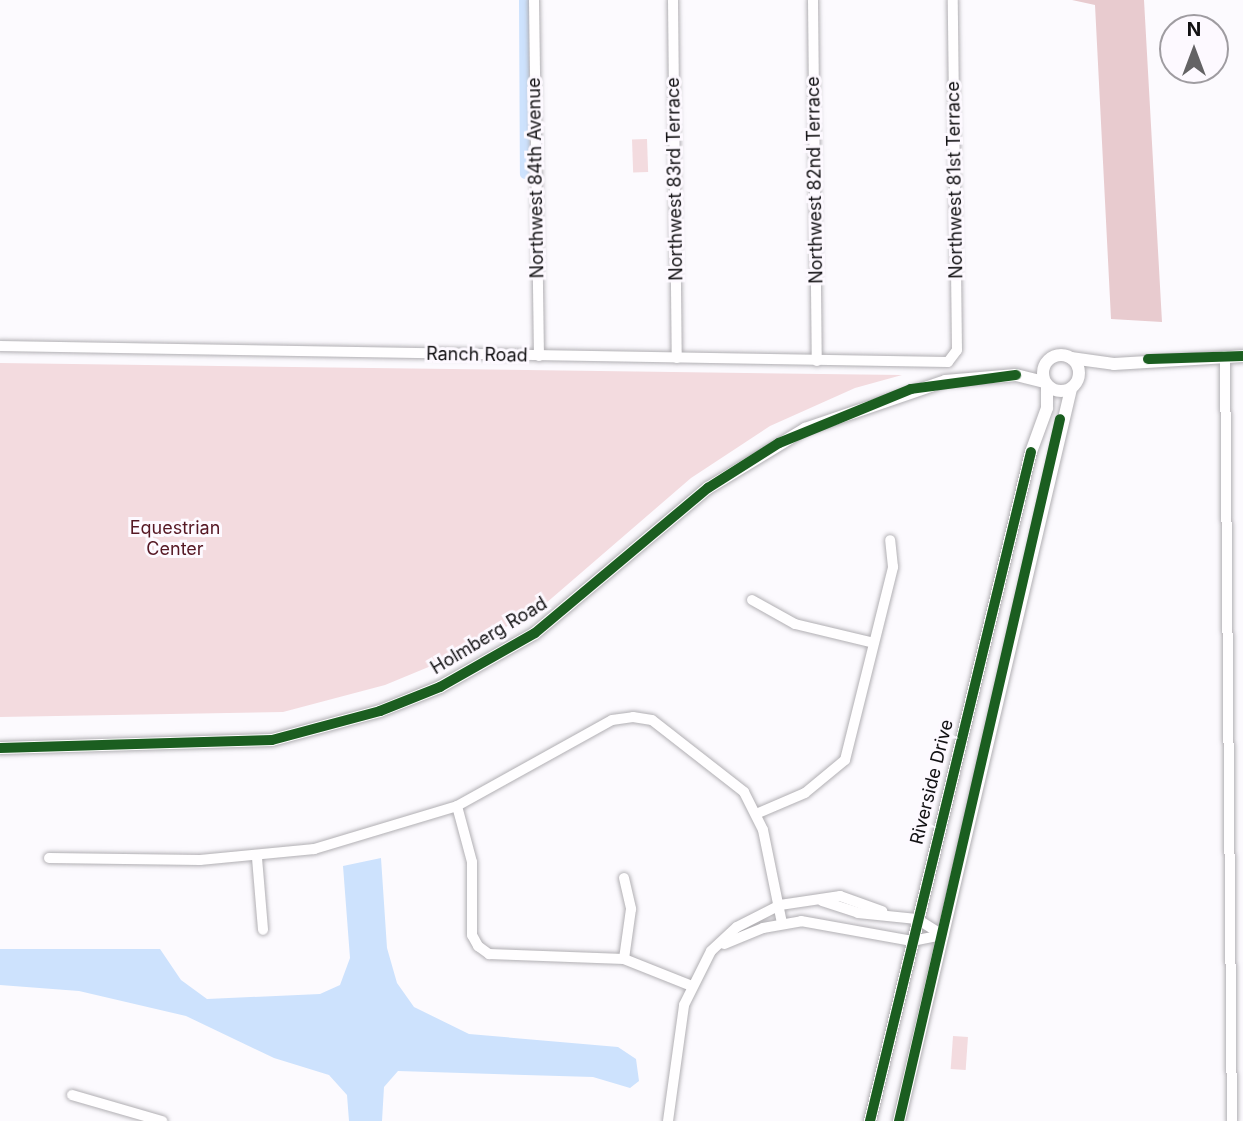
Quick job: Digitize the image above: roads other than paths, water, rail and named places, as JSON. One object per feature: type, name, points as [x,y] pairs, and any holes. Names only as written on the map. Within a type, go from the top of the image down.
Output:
[{"type":"street","name":"Northwest 84th Avenue","points":[[534,0],[539,356]]},
{"type":"street","name":"Northwest 83rd Terrace","points":[[673,0],[677,358]]},
{"type":"street","name":"Northwest 82nd Terrace","points":[[813,0],[817,361]]},
{"type":"street","name":"Northwest 81st Terrace","points":[[953,0],[953,359]]},
{"type":"street","name":"Ranch Road","points":[[0,346],[817,361],[953,359]]},
{"type":"street","points":[[1225,356],[1232,1121]]},
{"type":"street","points":[[1047,360],[1071,358],[1114,364],[1243,356]]},
{"type":"street","points":[[899,1121],[1074,385],[1071,358]]},
{"type":"street","name":"Holmberg Road","points":[[0,748],[272,740],[380,711],[440,687],[535,633],[708,488],[788,439],[911,389],[1016,375],[1047,360]]},
{"type":"street","name":"Riverside Drive","points":[[870,1121],[1031,452],[1047,408],[1047,360]]},
{"type":"street","points":[[1074,385],[1114,364]]},
{"type":"street","points":[[1016,375],[1034,384],[1040,396],[1031,452]]},
{"type":"street","name":"Holmberg Road","points":[[1016,375],[1046,384],[1074,385]]},
{"type":"street","points":[[756,814],[805,793],[845,760],[893,567],[890,540]]},
{"type":"street","points":[[752,600],[795,624],[874,643]]},
{"type":"street","points":[[49,858],[257,858],[314,849],[457,806],[612,720],[633,717],[652,720],[728,775],[756,814],[780,905],[782,923]]},
{"type":"street","points":[[457,806],[472,862],[472,935],[478,947],[489,954],[624,959],[692,986]]},
{"type":"street","points":[[257,858],[263,930]]},
{"type":"street","points":[[624,878],[631,909],[624,959]]},
{"type":"street","points":[[668,1121],[692,986],[711,951],[737,927],[780,905],[854,898],[882,911]]},
{"type":"street","points":[[822,901],[917,919],[943,935]]},
{"type":"street","points":[[836,925],[840,906]]},
{"type":"street","points":[[711,951],[782,923],[836,925],[912,941],[943,935]]},
{"type":"street","points":[[72,1095],[162,1121]]},
{"type":"water","points":[[381,858],[387,948],[397,983],[414,1007],[469,1034],[618,1047],[636,1059],[639,1081],[630,1088],[593,1077],[398,1071],[384,1087],[382,1121],[349,1121],[347,1095],[329,1075],[274,1058],[186,1016],[79,991],[0,985],[0,949],[160,949],[181,980],[207,999],[320,994],[340,985],[350,958],[343,866]]},
{"type":"waterway","points":[[524,0],[525,174]]},
{"type":"park label","name":"Equestrian Center","points":[[175,539]]}]
